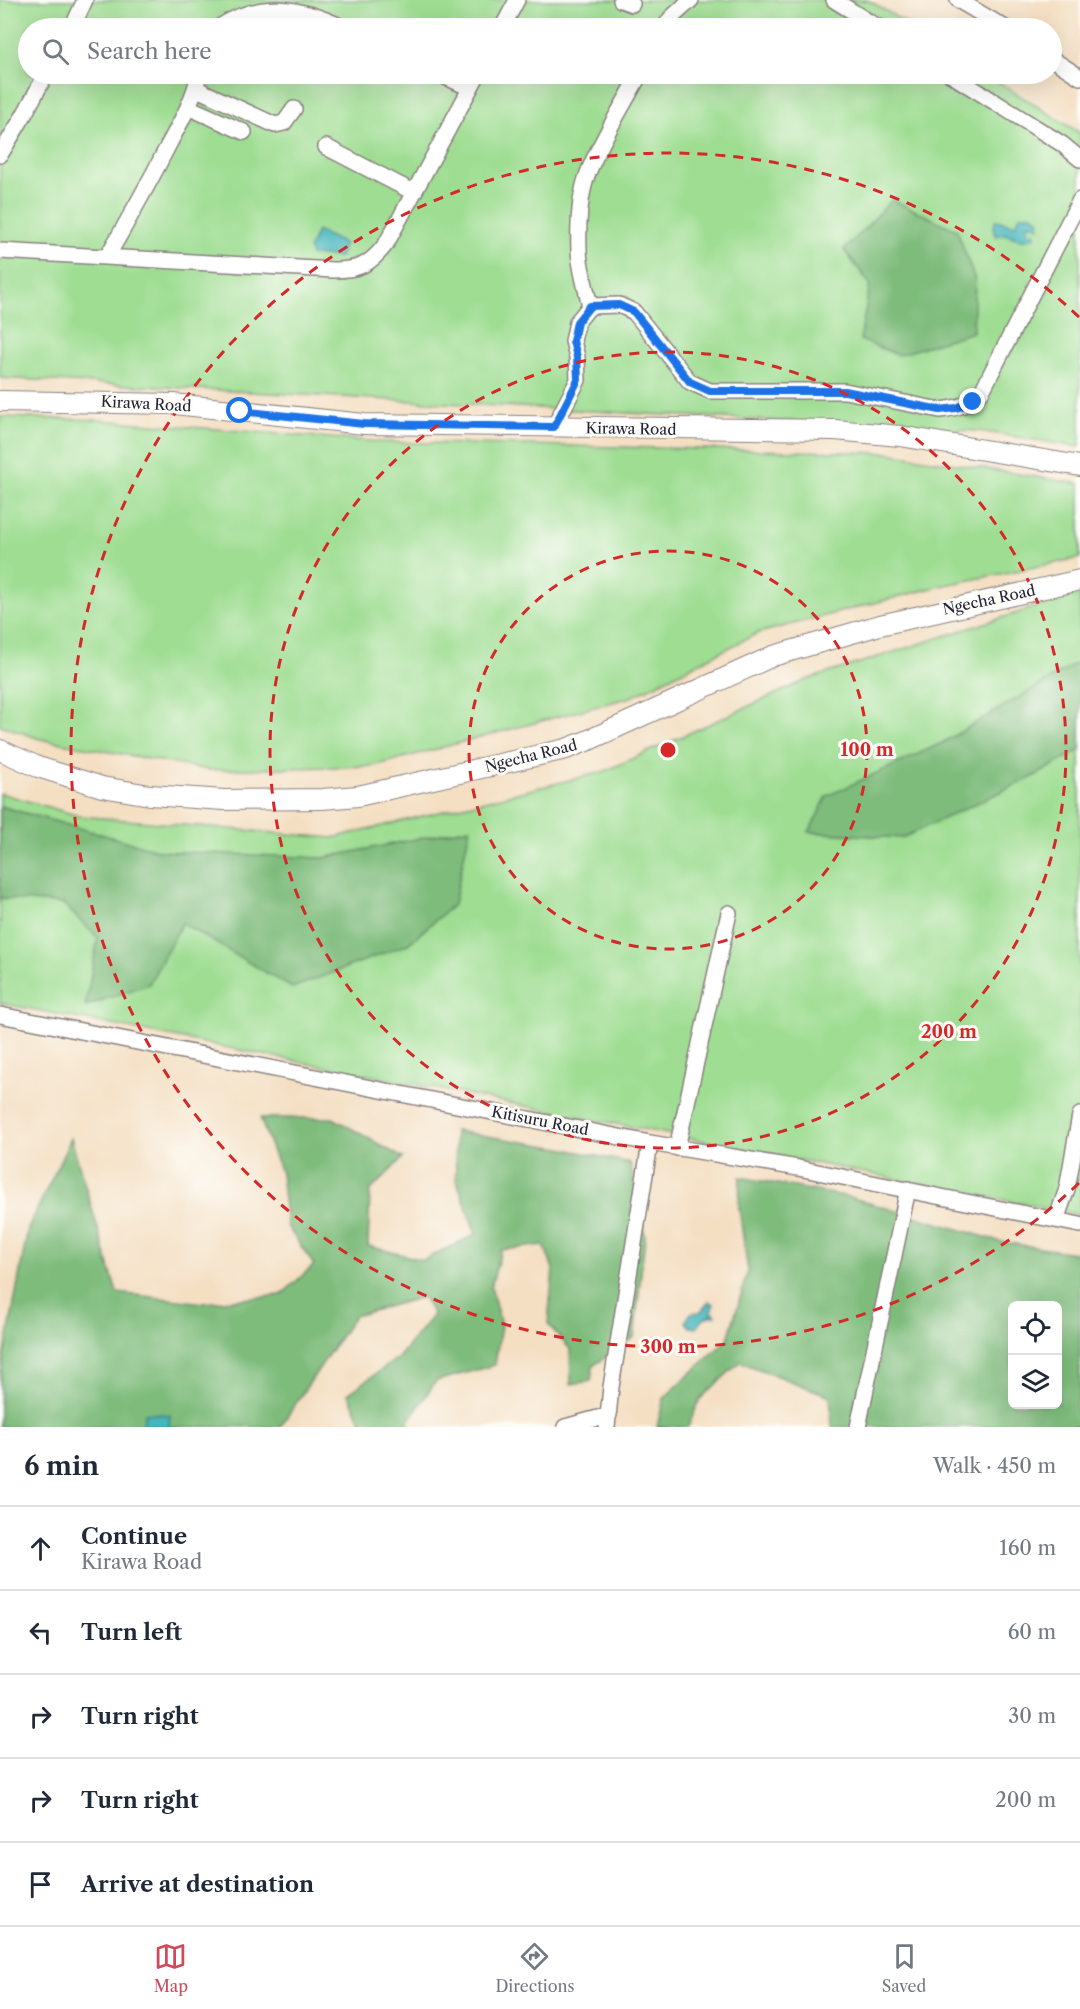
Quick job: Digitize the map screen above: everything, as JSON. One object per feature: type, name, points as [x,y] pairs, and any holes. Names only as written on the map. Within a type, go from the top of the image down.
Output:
[{"type":"main road","name":"Kirawa Road","points":[[0,401],[174,404],[364,424],[846,431],[900,436],[1080,466]]},
{"type":"main road","name":"Ngecha Road","points":[[0,750],[71,779],[150,795],[224,800],[321,799],[358,796],[566,749],[764,660],[817,642],[948,609],[1080,580]]},
{"type":"street","points":[[77,18],[85,0]]},
{"type":"street","points":[[507,18],[517,0]]},
{"type":"street","points":[[671,18],[691,0]]},
{"type":"street","points":[[834,0],[863,18]]},
{"type":"street","points":[[958,0],[988,18]]},
{"type":"street","points":[[227,18],[244,5],[261,2],[281,3],[303,9],[322,18]]},
{"type":"street","points":[[1062,65],[1080,77]]},
{"type":"street","points":[[0,155],[41,84]]},
{"type":"street","points":[[107,257],[150,181],[198,84]]},
{"type":"street","points":[[461,84],[470,88]]},
{"type":"street","points":[[0,251],[348,270],[367,264],[379,252],[472,84]]},
{"type":"street","points":[[590,306],[579,254],[583,191],[588,174],[635,84]]},
{"type":"street","points":[[966,84],[1062,144],[1080,159]]},
{"type":"street","points":[[197,89],[275,124],[284,123],[294,109]]},
{"type":"street","points":[[188,107],[244,132]]},
{"type":"street","points":[[326,147],[413,192]]},
{"type":"street","points":[[554,427],[578,380],[577,357],[573,341],[577,322],[590,306],[619,305],[634,312],[690,382],[710,391],[845,391],[940,410],[956,408],[973,402],[982,391],[1080,200]]},
{"type":"street","points":[[677,1148],[729,913]]},
{"type":"street","name":"Kitisuru Road","points":[[0,1015],[650,1143],[798,1168],[1080,1225]]},
{"type":"street","points":[[1056,1220],[1067,1190],[1080,1115]]},
{"type":"street","points":[[565,1427],[608,1421],[611,1387],[650,1143]]},
{"type":"street","points":[[858,1427],[908,1190]]},
{"type":"green space","points":[[0,0],[868,0],[898,18],[18,18],[18,84],[1001,84],[1080,133],[1080,447],[979,431],[0,378]]},
{"type":"green space","points":[[892,200],[957,230],[975,280],[973,332],[898,355],[860,340],[870,284],[844,250]]},
{"type":"green space","points":[[0,417],[101,420],[382,442],[888,453],[1080,484],[1080,558],[940,586],[758,633],[631,697],[373,766],[209,770],[40,739],[0,725]]},
{"type":"green space","points":[[1080,593],[1080,1215],[0,1003],[0,793],[79,816],[333,838],[603,772],[809,679]]},
{"type":"green space","points":[[1080,661],[1080,750],[1035,776],[902,838],[809,832],[827,796],[942,743]]},
{"type":"green space","points":[[0,806],[161,851],[323,858],[470,828],[454,904],[408,944],[292,988],[182,923],[149,984],[85,1006],[98,938],[63,904],[0,898]]},
{"type":"green space","points":[[260,1118],[333,1118],[403,1158],[370,1191],[368,1246],[423,1260],[476,1234],[456,1178],[455,1131],[561,1148],[630,1163],[645,1236],[634,1337],[593,1366],[591,1381],[571,1384],[570,1349],[548,1324],[553,1269],[544,1245],[501,1250],[491,1287],[501,1325],[495,1365],[436,1381],[408,1422],[409,1427],[364,1427],[348,1394],[399,1357],[433,1315],[423,1297],[354,1316],[280,1427],[0,1427],[0,1378],[28,1229],[71,1138],[117,1293],[204,1303],[281,1295],[314,1265],[287,1226],[281,1173]]},
{"type":"green space","points":[[740,1177],[849,1197],[1002,1242],[1080,1254],[1080,1390],[1076,1405],[1080,1427],[832,1427],[830,1396],[740,1362],[700,1399],[688,1427],[657,1427],[664,1398],[728,1339],[748,1271],[739,1208]]},
{"type":"water","points":[[1020,215],[1031,215],[1040,220],[1039,227],[1026,224],[1029,233],[1034,232],[1035,237],[1024,239],[1006,234],[996,236],[993,228],[996,220],[1016,225]]},
{"type":"water","points":[[317,231],[345,244],[340,257],[311,255],[309,249]]},
{"type":"water","points":[[709,1302],[714,1304],[710,1314],[714,1313],[716,1316],[706,1317],[696,1328],[690,1327],[686,1322],[689,1315],[700,1312]]},
{"type":"water","points":[[145,1413],[170,1415],[169,1427],[143,1426]]},
{"type":"route","points":[[240,411],[364,424],[554,427],[578,380],[577,357],[573,341],[580,316],[590,306],[619,305],[634,312],[690,382],[699,388],[710,391],[845,391],[940,410],[956,408],[973,402]]}]
